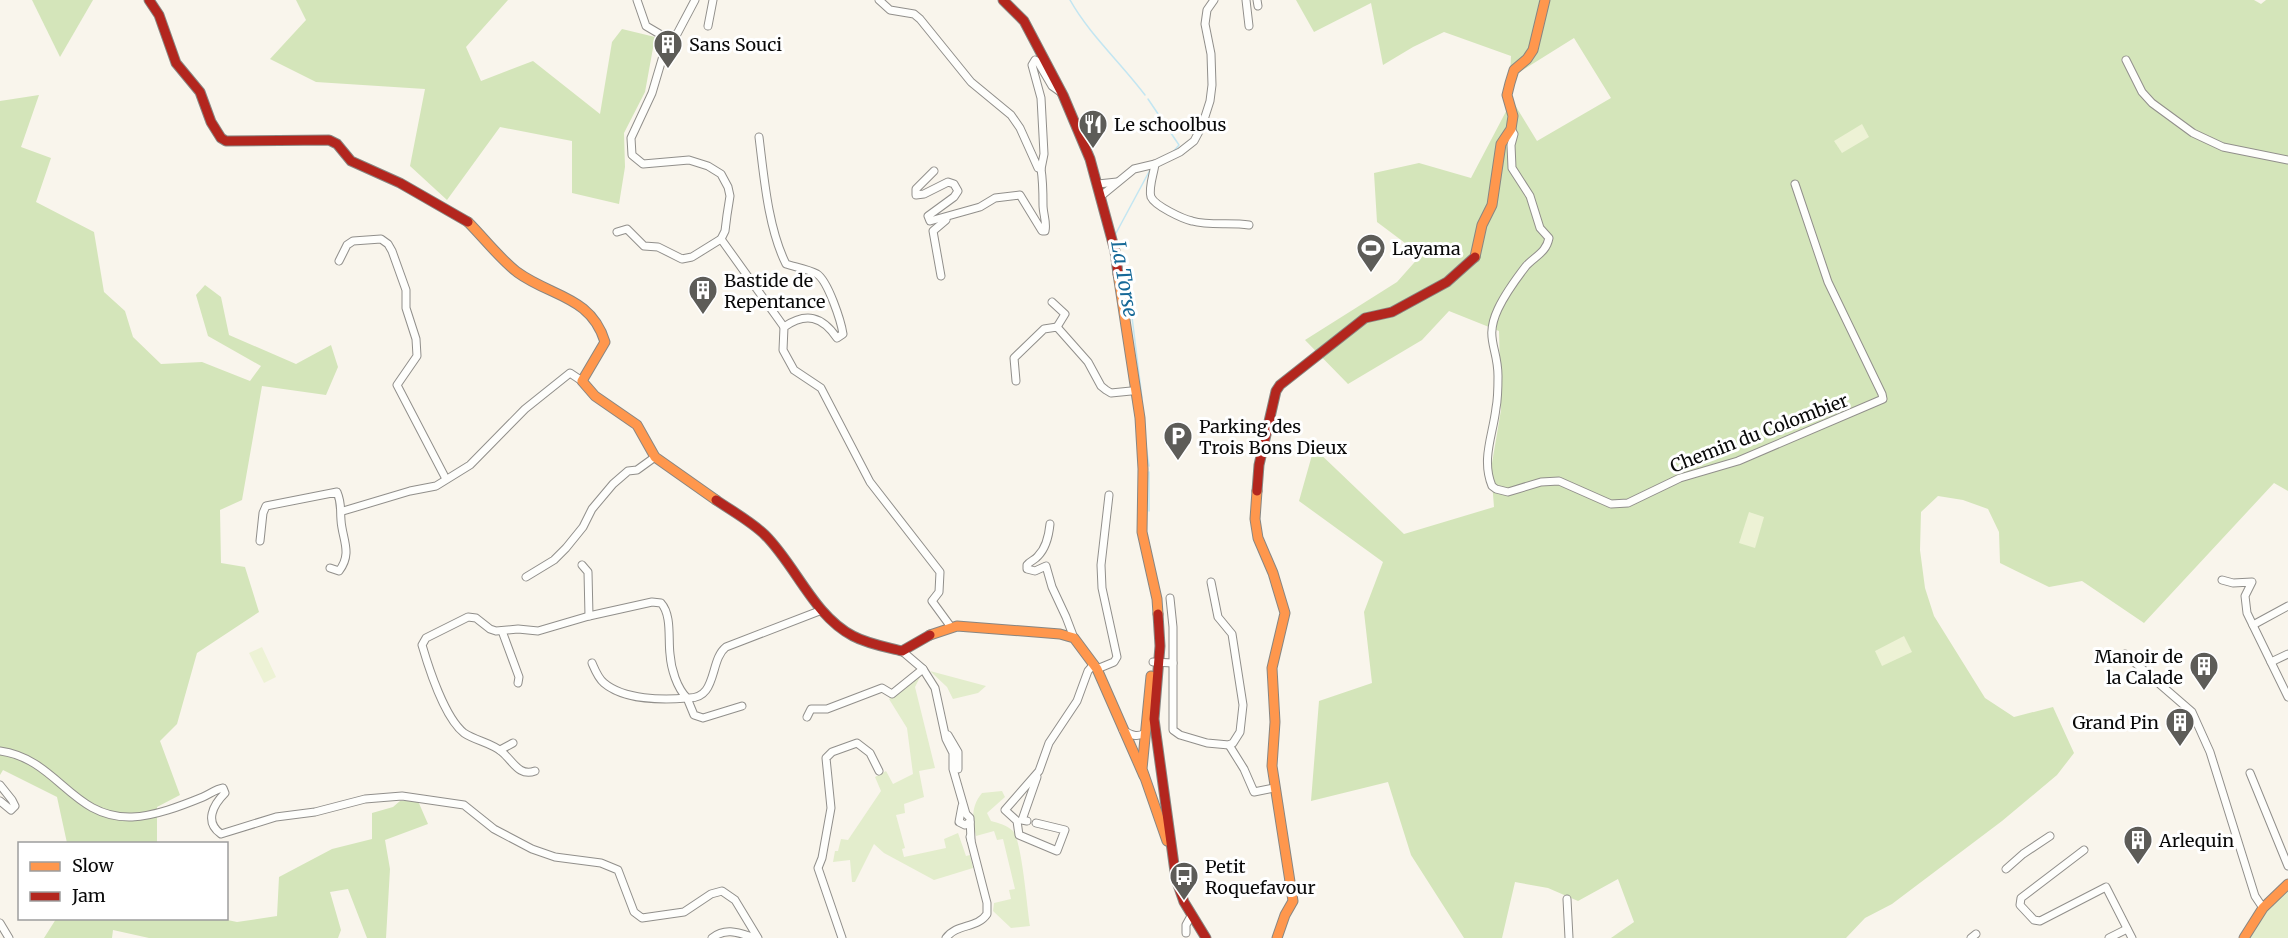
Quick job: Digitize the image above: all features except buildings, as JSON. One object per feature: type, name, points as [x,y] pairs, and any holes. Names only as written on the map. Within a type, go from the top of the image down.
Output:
[{"type":"street","points":[[149,0],[159,15],[176,63],[200,92],[211,122],[221,138],[226,141],[329,140],[337,144],[351,161],[409,187],[464,218],[516,271],[561,295],[590,314],[600,326],[605,342],[582,381]]},
{"type":"street","points":[[638,0],[646,26],[663,36],[677,34],[695,0]]},
{"type":"street","points":[[708,26],[713,0]]},
{"type":"street","points":[[879,0],[890,10],[914,14],[920,19],[971,82],[1011,115],[1020,128],[1038,168],[1041,169]]},
{"type":"street","points":[[1003,0],[1024,21],[1063,94],[1090,159],[1115,251],[1143,453],[1142,532],[1157,599],[1159,623],[1154,719],[1172,855],[1178,888],[1191,916],[1206,938]]},
{"type":"street","points":[[1100,191],[1119,181],[1134,169],[1155,164],[1180,153],[1194,141],[1202,126],[1210,101],[1211,54],[1204,24],[1214,0]]},
{"type":"street","points":[[1246,0],[1249,26]]},
{"type":"street","points":[[1277,938],[1285,915],[1293,902],[1272,766],[1275,722],[1272,668],[1285,613],[1273,573],[1258,538],[1255,519],[1259,465],[1276,391],[1280,385],[1365,318],[1392,312],[1447,282],[1475,257],[1482,225],[1492,205],[1501,144],[1511,129],[1513,116],[1507,95],[1510,83],[1514,70],[1527,59],[1533,50],[1545,0]]},
{"type":"street","points":[[617,232],[627,229],[644,246],[657,247],[682,259],[692,257],[721,239],[725,231],[730,196],[721,174],[708,166],[689,160],[643,164],[632,155],[631,138],[652,93],[663,56]]},
{"type":"street","points":[[934,171],[919,184],[915,192],[920,196],[944,183],[954,184],[958,191],[928,218],[930,221],[980,207],[995,198],[1020,195],[1038,228],[1046,231],[1041,169],[1044,154],[1041,98],[1032,65],[1035,60],[1052,86],[1063,94]]},
{"type":"street","points":[[2126,60],[2142,92],[2152,103],[2193,133],[2223,147],[2288,160]]},
{"type":"street","name":"Chemin du Colombier","points":[[1511,129],[1514,134],[1511,153],[1512,168],[1530,196],[1540,228],[1549,238],[1544,251],[1528,264],[1502,300],[1493,320],[1490,337],[1497,355],[1498,375],[1496,409],[1487,466],[1492,486],[1509,492],[1541,482],[1563,482],[1611,504],[1628,503],[1680,478],[1738,461],[1883,399],[1828,282],[1795,184]]},
{"type":"street","points":[[759,137],[771,217],[786,264],[817,274],[824,281],[842,325],[843,334],[837,338],[819,319],[808,317],[794,320],[784,327]]},
{"type":"street","points":[[1155,164],[1151,190],[1152,198],[1160,206],[1193,222],[1249,225]]},
{"type":"street","points":[[1100,191],[1119,181]]},
{"type":"street","points":[[941,276],[933,231],[949,216]]},
{"type":"street","points":[[339,261],[347,245],[352,241],[381,239],[392,251],[406,290],[406,308],[416,339],[417,356],[397,385],[446,479]]},
{"type":"street","points":[[721,239],[784,327],[783,350],[794,370],[821,388],[870,482],[940,572],[939,592],[932,601],[951,627]]},
{"type":"street","points":[[1016,381],[1014,358],[1044,329],[1057,327],[1065,314],[1052,302]]},
{"type":"street","points":[[1057,327],[1088,362],[1101,386],[1111,393],[1131,391]]},
{"type":"street","points":[[1131,359],[1131,391],[1143,453]]},
{"type":"street","points":[[343,511],[435,486],[470,465],[525,409],[570,373],[582,381],[595,396],[637,425],[655,457],[764,534],[833,622],[852,636],[905,649],[924,669],[935,688],[944,727],[958,752],[957,780],[964,814],[959,822],[967,823],[987,903],[987,914],[981,922],[955,930],[946,938]]},
{"type":"street","points":[[526,577],[554,560],[566,548],[613,483],[628,471],[637,470],[655,457]]},
{"type":"street","points":[[260,541],[266,506],[337,492],[343,511],[341,519],[347,556],[339,571],[330,568]]},
{"type":"street","points":[[1027,821],[1022,820],[1049,743],[1077,700],[1088,671],[1114,662],[1117,657],[1102,588],[1101,565],[1109,495]]},
{"type":"street","points":[[1050,524],[1046,542],[1039,556],[1027,566],[1027,569],[1035,571],[1046,566],[1052,587],[1074,638],[1096,667],[1144,776],[1172,855]]},
{"type":"street","points":[[582,565],[588,572],[589,616]]},
{"type":"street","points":[[2222,580],[2233,583],[2252,582],[2245,596],[2245,603],[2253,625],[2288,697]]},
{"type":"street","points":[[1170,598],[1173,627],[1173,730],[1180,735],[1198,740],[1229,745],[1240,732],[1243,705],[1232,634],[1218,617],[1211,582]]},
{"type":"street","points":[[535,771],[529,773],[520,771],[500,750],[476,740],[459,728],[449,713],[433,677],[422,645],[426,638],[468,617],[477,618],[490,629],[538,631],[589,616],[652,602],[661,603],[666,611],[674,673],[694,715],[703,718],[742,706]]},
{"type":"street","points":[[2253,625],[2288,606]]},
{"type":"street","points":[[592,663],[599,676],[611,687],[642,698],[657,700],[699,696],[705,692],[715,673],[721,651],[726,647],[822,610]]},
{"type":"street","points":[[905,649],[951,627],[968,626],[1060,634],[1074,638]]},
{"type":"street","points":[[502,631],[519,677],[518,683]]},
{"type":"street","points":[[2125,654],[2192,712],[2210,752],[2255,896],[2264,908]]},
{"type":"street","points":[[2271,662],[2288,654]]},
{"type":"street","points":[[1156,662],[1173,663]]},
{"type":"street","points":[[1144,776],[1145,733],[1156,662]]},
{"type":"street","points":[[807,717],[811,709],[827,709],[882,688],[892,694],[924,669]]},
{"type":"street","points":[[1123,732],[1133,736],[1145,733]]},
{"type":"street","points":[[1123,732],[1144,749],[1159,753]]},
{"type":"street","points":[[500,750],[513,743]]},
{"type":"street","points":[[842,938],[818,868],[831,808],[826,758],[832,752],[857,743],[870,753],[879,771]]},
{"type":"street","points":[[1229,745],[1244,769],[1254,792],[1274,788]]},
{"type":"street","points":[[0,751],[27,758],[57,779],[88,807],[122,817],[150,814],[204,797],[224,788],[225,793],[215,805],[211,817],[215,829],[221,834],[276,817],[315,812],[381,797],[402,796],[464,806],[495,829],[532,849],[555,857],[601,863],[618,870],[634,912],[642,918],[684,912],[711,894],[722,891],[735,900],[756,938]]},
{"type":"street","points":[[1036,823],[1065,830],[1057,851],[1020,835],[1017,821],[1005,810],[1039,771]]},
{"type":"street","points":[[2250,773],[2288,866]]},
{"type":"street","points":[[0,785],[15,806],[8,810],[0,801]]},
{"type":"street","points":[[1155,809],[1162,812],[1167,807]]},
{"type":"street","points":[[2006,869],[2023,854],[2050,836]]},
{"type":"street","points":[[2084,850],[2021,898],[2020,905],[2034,920],[2040,921],[2106,887],[2132,938]]},
{"type":"street","points":[[2273,899],[2288,877]]},
{"type":"street","points":[[2244,938],[2264,908],[2288,884]]},
{"type":"street","points":[[1567,899],[1569,938]]},
{"type":"street","points":[[1186,935],[1186,924],[1191,916]]},
{"type":"street","points":[[0,923],[9,938]]},
{"type":"street","points":[[2109,938],[2127,928]]},
{"type":"street","points":[[712,938],[719,933],[732,931],[756,938]]},
{"type":"green space","points":[[32,0],[93,0],[60,57]]},
{"type":"green space","points":[[296,0],[508,0],[466,47],[481,81],[533,61],[600,114],[612,42],[622,29],[655,37],[645,92],[624,133],[625,167],[619,204],[572,193],[572,141],[500,127],[447,200],[410,166],[425,89],[316,82],[270,59],[306,20]]},
{"type":"green space","points":[[1296,0],[2254,0],[2261,4],[2266,0],[2288,0],[2288,491],[2274,483],[2144,623],[2082,581],[2049,587],[2000,563],[1999,532],[1988,509],[1963,500],[1938,496],[1921,512],[1920,550],[1925,588],[1934,616],[1985,698],[2014,717],[2053,707],[2074,753],[2057,775],[2002,821],[1892,904],[1865,918],[1846,938],[1611,938],[1634,922],[1618,879],[1578,901],[1548,888],[1515,882],[1502,938],[1464,938],[1411,855],[1388,782],[1311,801],[1319,701],[1372,683],[1364,612],[1383,562],[1299,501],[1314,448],[1404,534],[1494,507],[1491,469],[1501,410],[1499,331],[1449,311],[1422,340],[1348,384],[1305,340],[1397,282],[1421,255],[1377,222],[1374,173],[1419,163],[1471,178],[1512,100],[1537,141],[1611,98],[1574,38],[1510,78],[1511,56],[1444,32],[1383,65],[1371,3],[1314,32]]},
{"type":"green space","points":[[39,95],[21,147],[51,158],[36,202],[94,232],[104,292],[125,311],[133,337],[161,364],[202,362],[250,381],[261,366],[208,336],[196,295],[205,285],[221,297],[229,335],[296,364],[331,345],[338,367],[326,395],[262,386],[242,500],[220,510],[221,563],[245,567],[259,612],[197,653],[177,724],[160,741],[180,795],[157,807],[157,842],[67,842],[57,797],[3,770],[0,775],[0,101]]},
{"type":"green space","points":[[1862,124],[1869,137],[1842,153],[1834,141]]},
{"type":"green space","points":[[1749,512],[1764,517],[1755,548],[1739,543]]},
{"type":"green space","points":[[1904,636],[1912,652],[1882,666],[1875,651]]},
{"type":"green space","points":[[262,647],[276,677],[264,683],[249,653]]},
{"type":"green space","points":[[930,671],[986,686],[978,693],[953,699],[947,687]]},
{"type":"green space","points":[[922,673],[915,687],[935,768],[919,771],[924,797],[904,804],[905,813],[896,815],[905,848],[902,849],[904,857],[946,848],[944,839],[958,833],[966,856],[970,855],[973,868],[934,880],[884,853],[874,844],[855,882],[852,882],[850,860],[833,862],[835,851],[838,851],[841,839],[848,840],[881,791],[875,777],[886,771],[893,784],[913,774],[907,728],[889,699]]},
{"type":"green space","points":[[1002,791],[1005,797],[987,813],[991,821],[1008,827],[1016,838],[1022,861],[1030,926],[1011,928],[993,911],[994,903],[1011,899],[1009,890],[1015,889],[1003,839],[997,840],[994,831],[976,836],[973,813],[978,798],[982,793]]},
{"type":"green space","points":[[400,801],[418,801],[428,824],[385,840],[390,869],[386,938],[367,938],[348,889],[330,892],[341,930],[338,938],[149,938],[113,930],[112,938],[44,938],[55,920],[228,920],[237,922],[277,916],[279,877],[332,849],[372,839],[372,813],[393,807]]},
{"type":"green space","points":[[2288,887],[2288,938],[2249,938],[2258,921]]},
{"type":"waterway","points":[[1070,0],[1086,25],[1145,95]]},
{"type":"waterway","points":[[1148,99],[1179,145],[1173,152]]},
{"type":"waterway","name":"La Torse","points":[[1142,398],[1130,301],[1115,235],[1150,170]]},
{"type":"waterway","name":"La Torse","points":[[1146,445],[1149,466]]},
{"type":"waterway","name":"La Torse","points":[[1149,472],[1149,511]]},
{"type":"traffic: slow","points":[[1475,257],[1482,225],[1492,205],[1501,144],[1511,129],[1513,116],[1507,95],[1510,83],[1514,70],[1527,59],[1533,50],[1545,0]]},
{"type":"traffic: slow","points":[[468,222],[517,272],[569,299],[590,315],[599,327],[605,342],[582,381],[595,396],[637,425],[655,457],[716,500]]},
{"type":"traffic: slow","points":[[1118,274],[1140,418],[1143,469],[1142,532],[1157,599],[1158,614]]},
{"type":"traffic: slow","points":[[1257,491],[1255,519],[1258,538],[1273,573],[1285,613],[1272,668],[1275,722],[1272,766],[1293,901],[1277,938]]},
{"type":"traffic: slow","points":[[930,635],[957,626],[1060,634],[1074,638],[1097,669],[1144,776]]},
{"type":"traffic: slow","points":[[1151,676],[1142,769],[1167,841]]},
{"type":"traffic: slow","points":[[2244,938],[2263,908],[2288,884]]},
{"type":"traffic: jam","points":[[149,0],[159,15],[176,63],[200,92],[211,122],[221,138],[226,141],[329,140],[337,144],[351,161],[400,183],[468,222]]},
{"type":"traffic: jam","points":[[1003,0],[1024,21],[1063,95],[1090,159],[1115,251],[1118,274]]},
{"type":"traffic: jam","points":[[1257,491],[1259,465],[1276,391],[1280,385],[1365,318],[1392,312],[1447,282],[1475,257]]},
{"type":"traffic: jam","points":[[716,500],[765,535],[827,616],[853,636],[902,651],[930,635]]},
{"type":"traffic: jam","points":[[1158,614],[1160,646],[1154,719],[1176,879],[1184,902],[1206,938]]},
{"type":"place","name":"Sans Souci","points":[[668,70]]},
{"type":"place","name":"Le schoolbus","points":[[1093,150]]},
{"type":"place","name":"Layama","points":[[1371,274]]},
{"type":"place","name":"Bastide de Repentance","points":[[703,316]]},
{"type":"place","name":"Parking des Trois Bons Dieux","points":[[1178,462]]},
{"type":"place","name":"Manoir de la Calade","points":[[2204,692]]},
{"type":"place","name":"Grand Pin","points":[[2180,748]]},
{"type":"place","name":"Arlequin","points":[[2138,866]]},
{"type":"place","name":"Petit Roquefavour","points":[[1184,902]]}]
